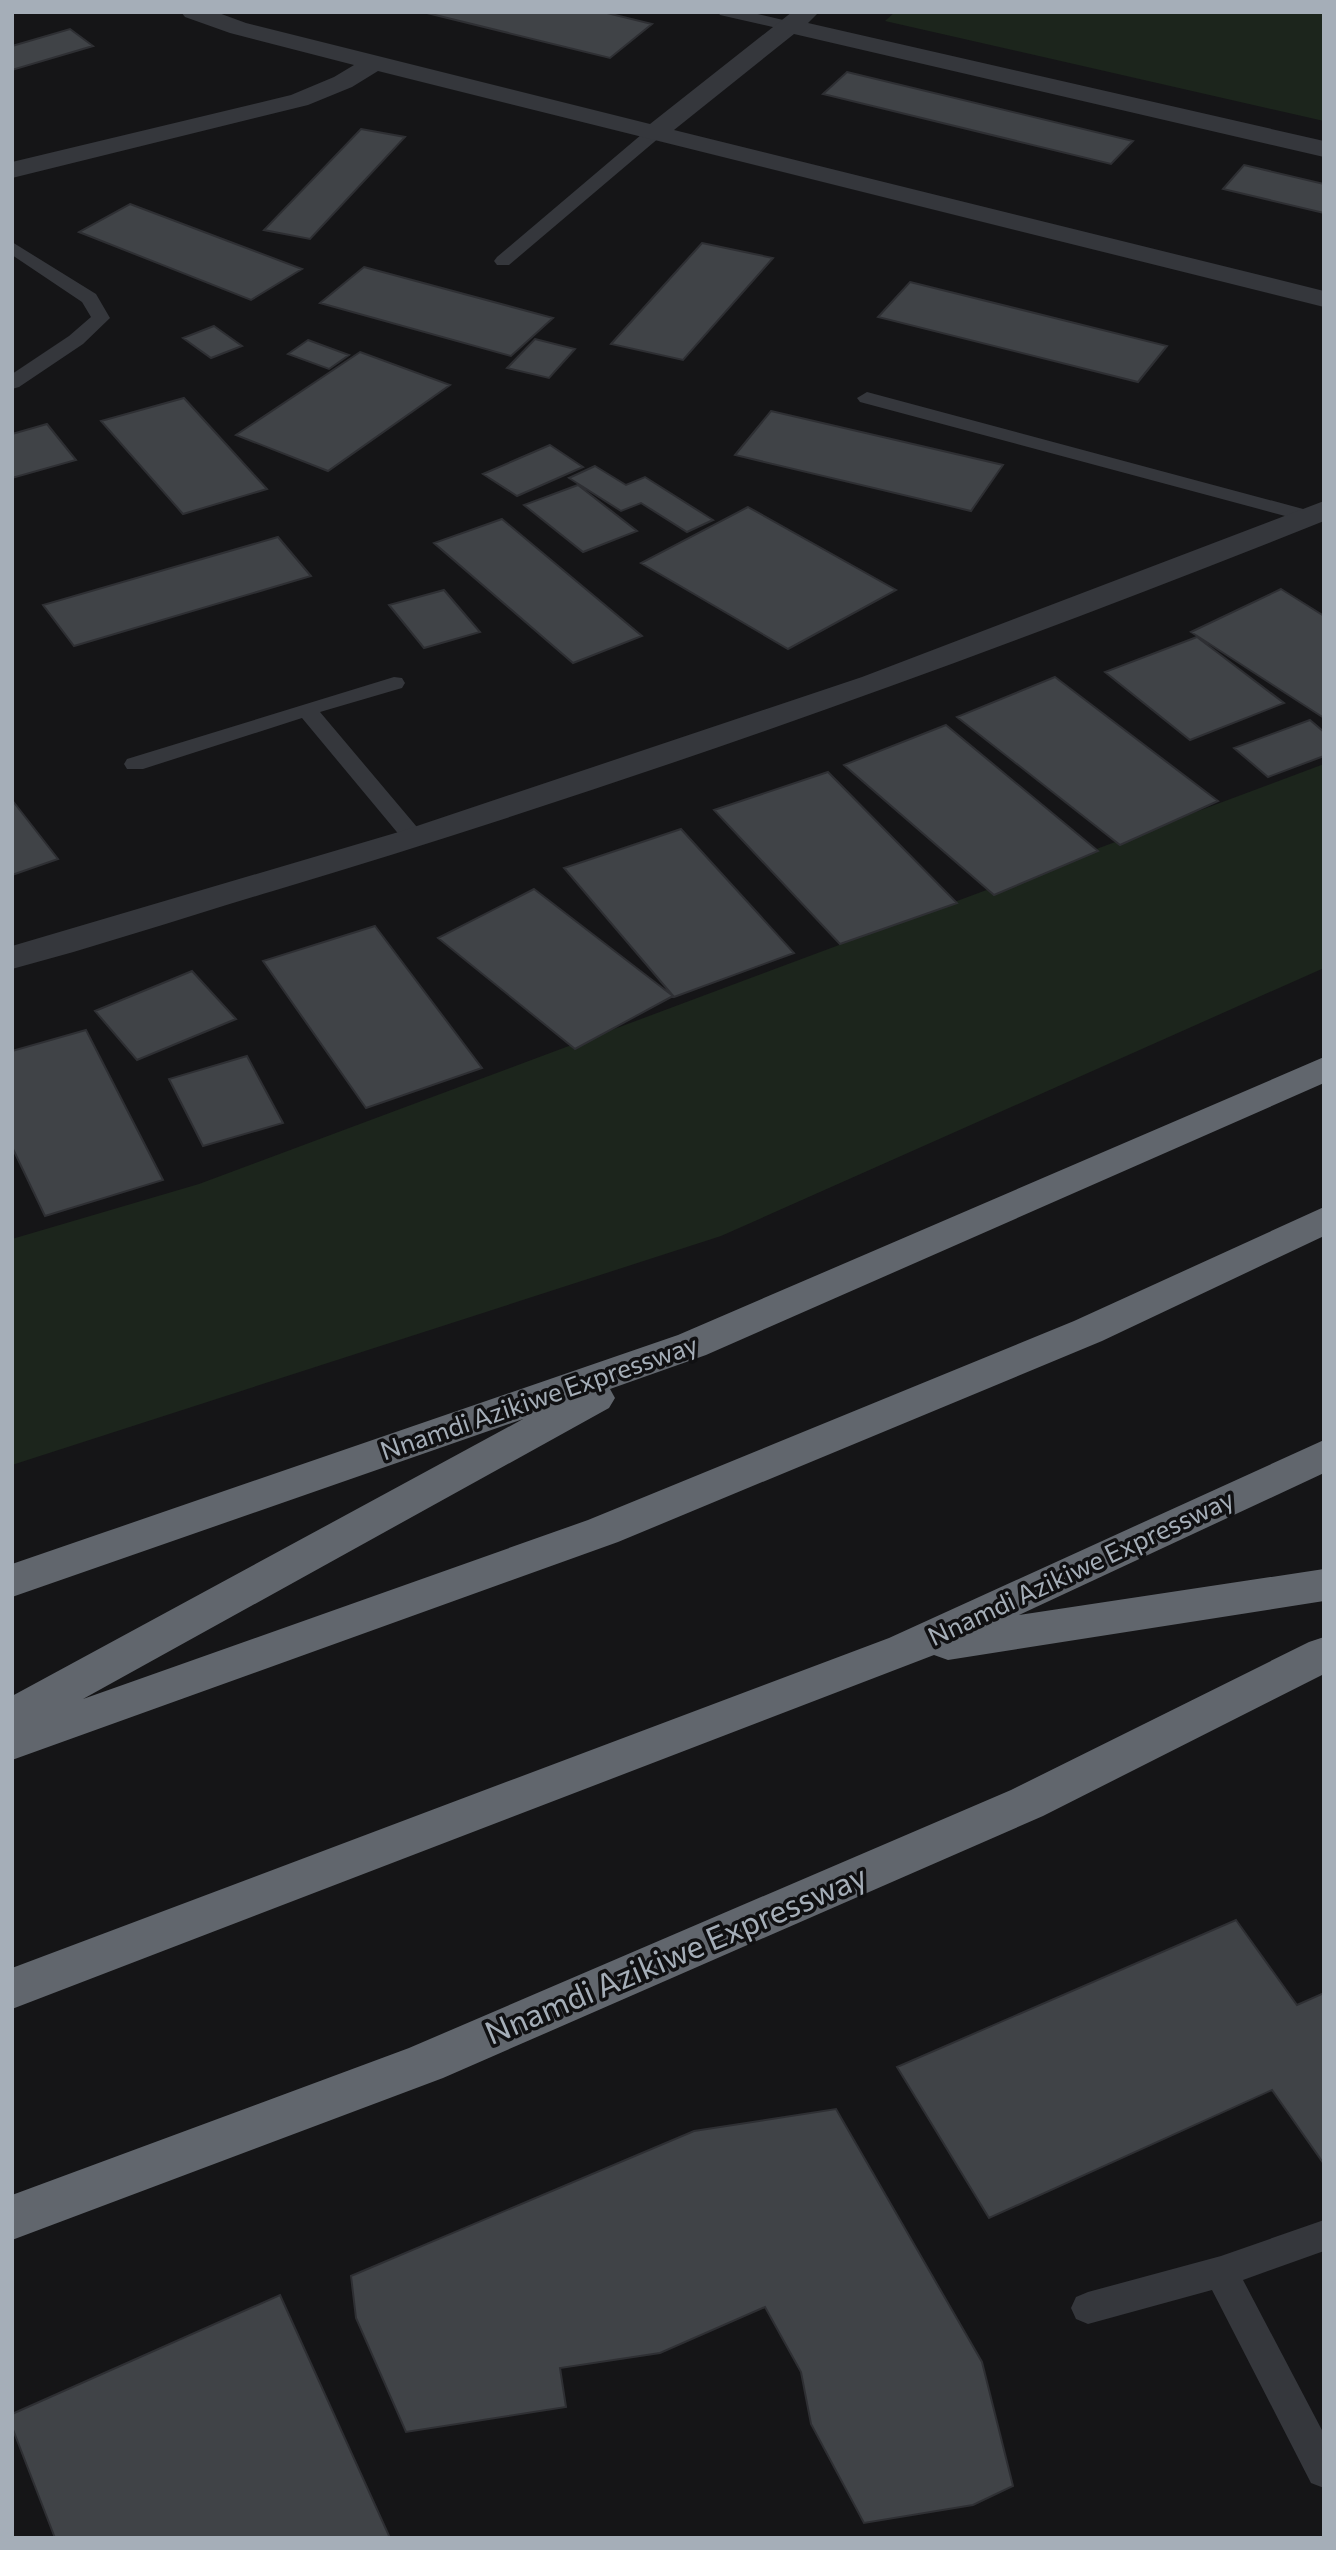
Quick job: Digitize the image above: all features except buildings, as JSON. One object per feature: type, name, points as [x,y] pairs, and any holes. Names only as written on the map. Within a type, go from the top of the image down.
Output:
[{"type":"highway","name":"Nnamdi Azikiwe Expressway","points":[[12,1581],[692,1345],[1324,1069]]},
{"type":"highway","points":[[12,1742],[603,1531],[1088,1331],[1324,1220]]},
{"type":"highway","points":[[12,1717],[692,1345]]},
{"type":"highway","name":"Nnamdi Azikiwe Expressway","points":[[12,1989],[904,1650],[1324,1455]]},
{"type":"highway","points":[[904,1650],[1324,1585]]},
{"type":"highway","name":"Nnamdi Azikiwe Expressway","points":[[12,2218],[426,2063],[1027,1802],[1324,1654]]},
{"type":"street","points":[[193,12],[238,27],[374,63],[1324,299]]},
{"type":"street","points":[[654,133],[798,19],[1324,149]]},
{"type":"street","points":[[12,170],[299,100],[343,82],[374,63]]},
{"type":"street","points":[[12,958],[414,838],[873,684],[1317,513]]},
{"type":"lane","points":[[726,12],[798,19]]},
{"type":"lane","points":[[503,261],[654,133]]},
{"type":"lane","points":[[12,247],[89,298],[101,318],[76,340],[12,383]]},
{"type":"lane","points":[[867,398],[1317,513]]},
{"type":"lane","points":[[135,764],[394,683]]},
{"type":"lane","points":[[306,709],[414,838]]},
{"type":"lane","points":[[1088,2308],[1221,2272],[1324,2235]]},
{"type":"lane","points":[[1221,2272],[1324,2471]]},
{"type":"shaded area","points":[[895,12],[1324,12],[1324,121],[885,21]]},
{"type":"shaded area","points":[[1324,764],[1324,968],[721,1236],[12,1465],[12,1239],[199,1184]]}]
